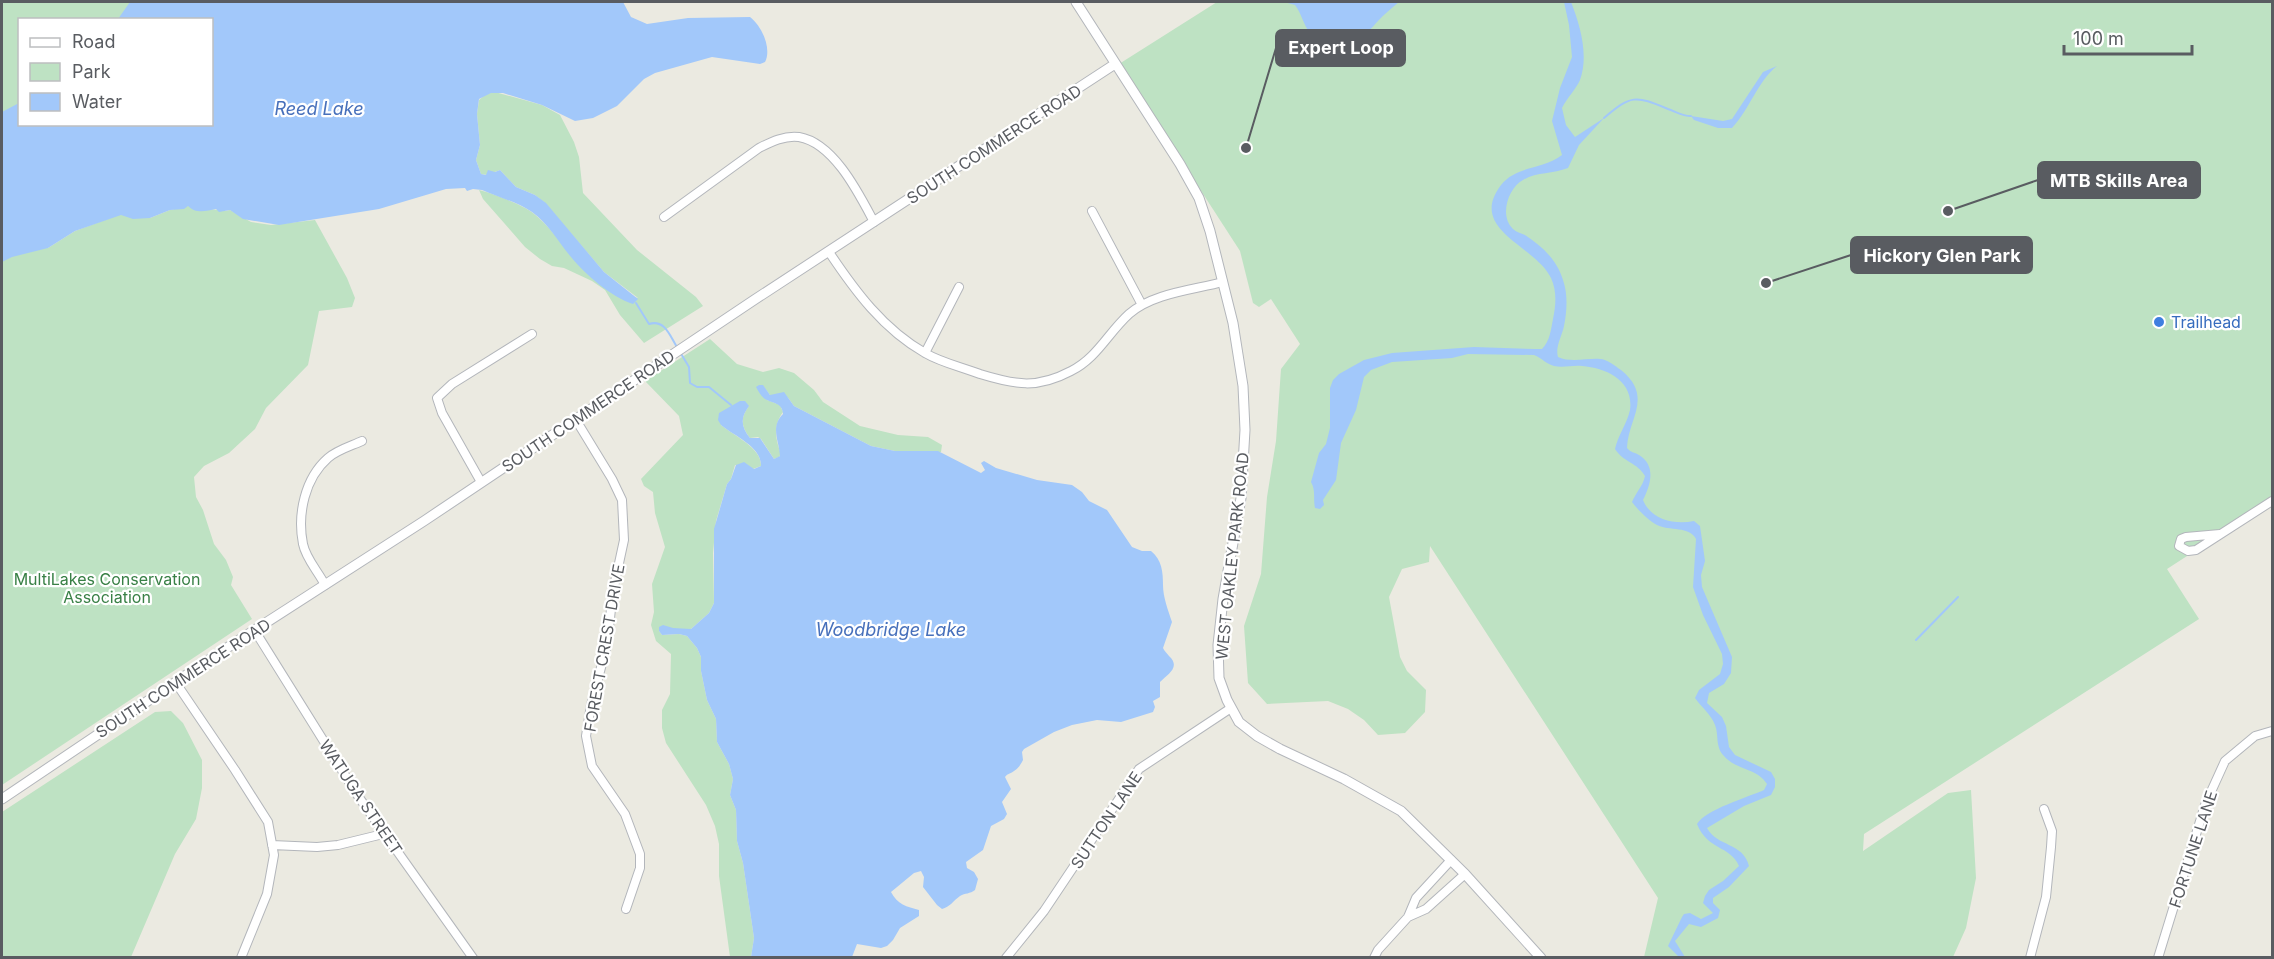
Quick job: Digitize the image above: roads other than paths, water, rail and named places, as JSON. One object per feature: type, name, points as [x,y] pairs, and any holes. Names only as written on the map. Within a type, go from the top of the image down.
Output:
[{"type":"street","points":[[1076,2],[1115,64]]},
{"type":"street","name":"SOUTH COMMERCE ROAD","points":[[2,799],[674,353],[1115,64]]},
{"type":"street","name":"WEST OAKLEY PARK ROAD","points":[[1115,64],[1180,164],[1199,198],[1210,231],[1233,323],[1243,386],[1245,430],[1241,498],[1223,599],[1218,645],[1220,678],[1231,708],[1239,722],[1257,736],[1388,802],[1415,823],[1541,957]]},
{"type":"street","points":[[664,217],[759,148],[776,139],[797,137],[811,141],[831,156],[856,189],[874,222]]},
{"type":"street","points":[[1092,211],[1142,304]]},
{"type":"street","points":[[829,252],[874,313],[903,339],[925,353],[1003,382],[1040,384],[1063,375],[1087,362],[1127,315],[1142,304],[1223,282]]},
{"type":"street","points":[[925,353],[959,287]]},
{"type":"street","points":[[481,482],[442,413],[437,398],[452,384],[532,334]]},
{"type":"street","name":"FOREST CREST DRIVE","points":[[576,420],[622,500],[624,540],[613,591],[607,645],[591,705],[586,736],[592,766],[625,814],[640,854],[640,868],[626,909]]},
{"type":"street","points":[[324,585],[309,560],[303,544],[304,495],[314,474],[329,457],[362,441]]},
{"type":"street","points":[[2220,534],[2272,501]]},
{"type":"street","name":"WATUGA STREET","points":[[255,632],[383,834],[441,910],[473,957]]},
{"type":"street","points":[[176,683],[267,822],[274,855],[267,894],[241,957]]},
{"type":"street","name":"SUTTON LANE","points":[[1006,957],[1044,910],[1139,769],[1231,708]]},
{"type":"street","name":"FORTUNE LANE","points":[[2158,957],[2205,805],[2225,761],[2255,736],[2272,731]]},
{"type":"street","points":[[2030,957],[2046,897],[2051,847],[2052,831],[2044,809]]},
{"type":"street","points":[[272,845],[338,846],[383,834]]},
{"type":"street","points":[[1408,918],[1416,898],[1451,860]]},
{"type":"street","points":[[1374,957],[1408,918],[1426,909],[1465,874]]},
{"type":"water","name":"Reed Lake","points":[[130,2],[623,2],[631,17],[647,24],[688,18],[750,17],[765,38],[767,57],[765,62],[760,64],[712,57],[655,73],[644,79],[617,106],[593,118],[575,121],[542,105],[503,93],[491,93],[479,99],[477,114],[480,145],[476,160],[481,174],[486,175],[488,170],[495,172],[500,170],[516,187],[535,195],[546,203],[604,272],[638,299],[633,304],[616,296],[591,278],[532,212],[514,202],[482,190],[467,191],[465,188],[446,189],[379,209],[279,225],[243,219],[230,210],[198,211],[188,206],[150,218],[133,219],[121,215],[75,231],[48,248],[12,257],[2,262],[2,112],[18,104],[18,126],[213,126],[213,18],[119,18]]},
{"type":"water","points":[[1284,2],[1399,2],[1355,44],[1339,50],[1330,49],[1321,44],[1308,31],[1295,5]]},
{"type":"water","points":[[1564,2],[1571,2],[1580,30],[1584,60],[1580,80],[1562,108],[1566,125],[1575,137],[1604,118],[1579,145],[1568,168],[1533,176],[1523,180],[1513,189],[1507,203],[1507,217],[1513,229],[1531,239],[1548,254],[1563,280],[1566,291],[1566,309],[1558,345],[1558,357],[1568,360],[1603,359],[1621,370],[1636,389],[1637,408],[1627,448],[1645,460],[1650,470],[1650,483],[1643,500],[1652,512],[1664,520],[1694,521],[1700,526],[1705,561],[1701,575],[1702,587],[1732,657],[1731,673],[1724,684],[1709,693],[1707,703],[1722,717],[1726,726],[1729,747],[1735,755],[1771,772],[1775,779],[1775,787],[1771,795],[1744,806],[1707,828],[1717,839],[1736,848],[1746,858],[1749,866],[1729,887],[1713,898],[1713,903],[1720,910],[1718,918],[1701,927],[1689,924],[1675,941],[1685,957],[1679,957],[1668,946],[1682,917],[1690,913],[1701,919],[1713,913],[1703,903],[1705,896],[1709,890],[1739,866],[1730,854],[1707,839],[1697,824],[1717,809],[1764,790],[1767,784],[1758,775],[1734,764],[1724,756],[1719,749],[1713,721],[1695,698],[1699,690],[1720,674],[1723,664],[1722,654],[1703,615],[1693,587],[1696,539],[1684,530],[1657,525],[1643,515],[1632,502],[1645,476],[1615,449],[1630,410],[1628,391],[1623,384],[1617,378],[1601,370],[1582,366],[1554,366],[1534,355],[1468,354],[1452,358],[1392,362],[1371,370],[1364,377],[1356,410],[1341,443],[1336,480],[1320,509],[1315,508],[1311,482],[1319,453],[1326,444],[1330,428],[1330,388],[1333,380],[1339,374],[1364,360],[1392,353],[1474,347],[1542,349],[1547,342],[1555,309],[1555,293],[1551,278],[1543,266],[1507,236],[1498,226],[1492,214],[1493,201],[1501,185],[1507,179],[1562,155],[1552,121],[1560,88],[1572,57]]},
{"type":"water","points":[[1777,66],[1764,80],[1732,128],[1718,128],[1694,120],[1691,116],[1723,121],[1732,119],[1763,72]]},
{"type":"water","name":"Woodbridge Lake","points":[[763,385],[770,395],[784,392],[794,406],[871,446],[895,451],[938,451],[981,473],[985,470],[981,463],[984,461],[996,468],[1037,480],[1072,485],[1089,501],[1107,510],[1132,547],[1142,551],[1151,551],[1158,558],[1162,571],[1163,590],[1172,622],[1163,648],[1174,667],[1160,682],[1160,697],[1153,701],[1155,707],[1153,712],[1121,722],[1097,720],[1072,725],[1024,749],[1020,765],[1005,777],[1011,789],[1002,802],[1007,814],[1004,819],[991,826],[983,850],[966,862],[967,868],[974,872],[978,879],[975,890],[960,896],[942,909],[923,887],[924,877],[921,871],[914,873],[891,892],[899,902],[919,910],[919,916],[900,928],[887,946],[881,948],[857,944],[852,957],[751,957],[754,938],[743,863],[737,841],[736,810],[730,795],[733,779],[729,764],[717,742],[716,719],[707,700],[701,671],[701,657],[687,636],[662,635],[659,631],[659,627],[663,625],[691,629],[709,613],[714,603],[714,529],[727,484],[736,465],[744,462],[754,469],[761,466],[757,453],[721,425],[718,420],[719,413],[740,401],[745,401],[749,406],[743,418],[743,426],[747,434],[750,438],[760,438],[774,459],[780,456],[776,429],[783,414],[782,410],[779,405],[762,396],[756,387]]},
{"type":"waterway","points":[[1604,118],[1627,101],[1634,100],[1648,101],[1682,115],[1691,116]]},
{"type":"waterway","points":[[636,303],[649,324],[655,323],[663,326],[677,347]]},
{"type":"waterway","points":[[680,352],[689,367],[690,383],[697,387],[709,387],[731,405]]},
{"type":"waterway","points":[[1916,640],[1958,597]]},
{"type":"place","name":"Expert Loop","points":[[1246,148]]},
{"type":"place","name":"MTB Skills Area","points":[[1948,211]]},
{"type":"place","name":"Hickory Glen Park","points":[[1766,283]]},
{"type":"place","name":"Trailhead","points":[[2159,322]]},
{"type":"park label","name":"MultiLakes Conservation Association","points":[[107,588]]}]
